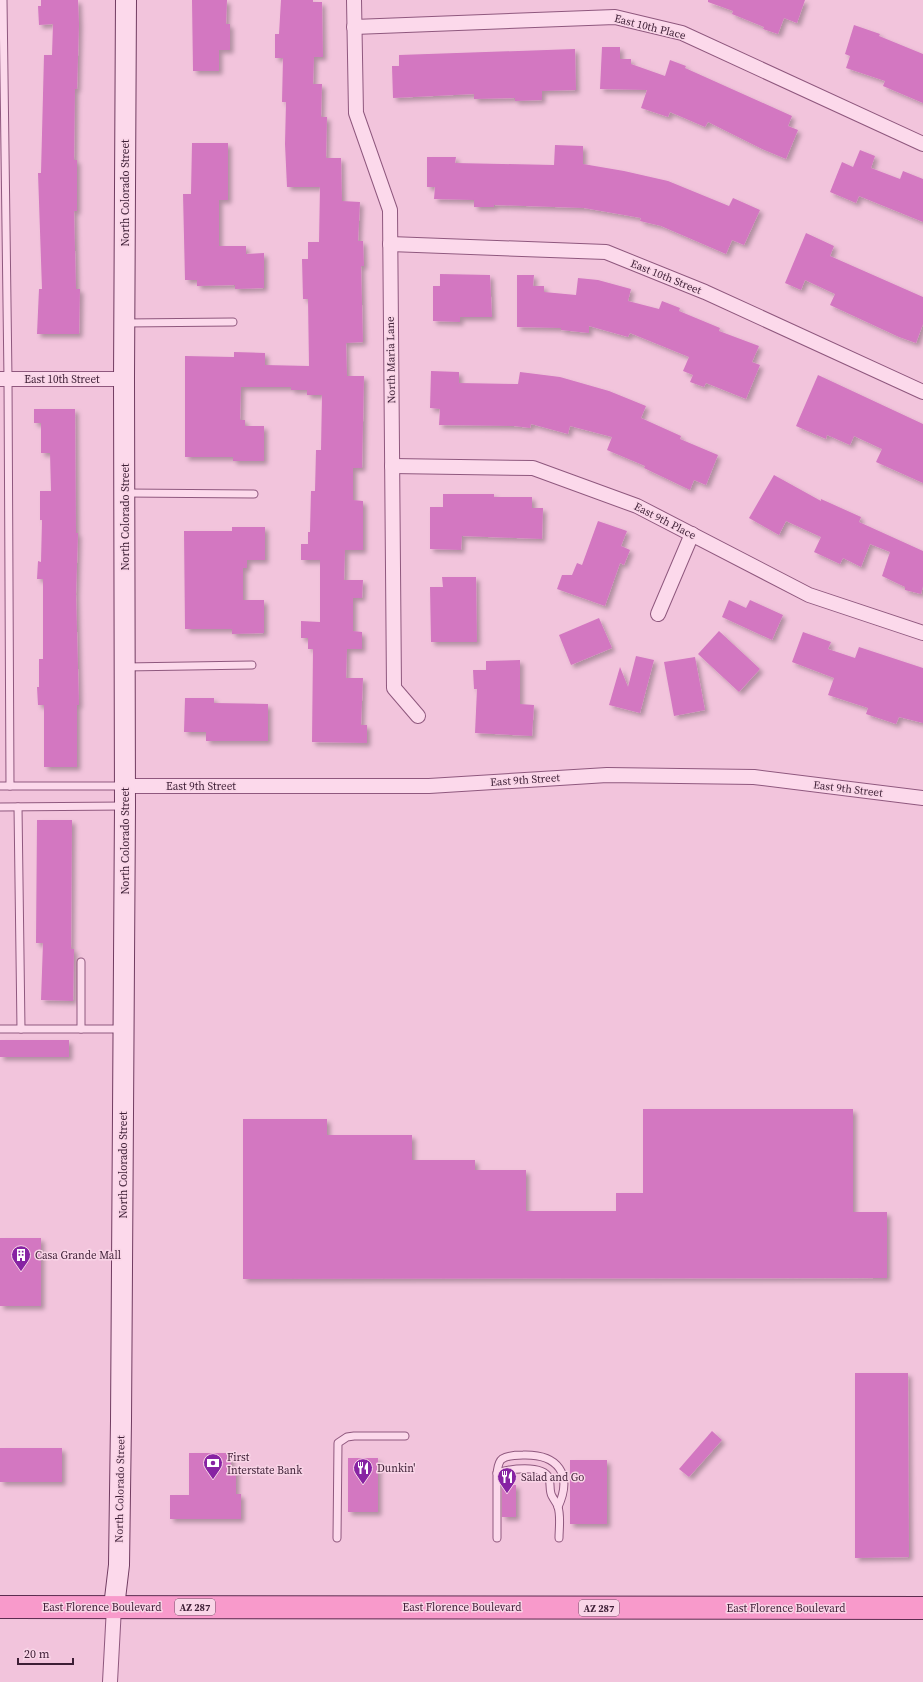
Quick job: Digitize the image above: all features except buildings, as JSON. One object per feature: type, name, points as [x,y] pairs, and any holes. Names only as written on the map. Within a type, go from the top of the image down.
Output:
[{"type":"main road","name":"East Florence Boulevard","points":[[0,1607],[923,1608]]},
{"type":"street","name":"North Colorado Street","points":[[110,1682],[114,1607],[119,1565],[121,1476],[125,806],[124,379],[126,0]]},
{"type":"street","name":"North Maria Lane","points":[[354,0],[356,113],[390,210],[394,688],[418,716]]},
{"type":"street","name":"East 10th Place","points":[[354,27],[615,17],[682,33],[923,144]]},
{"type":"street","name":"East 10th Street","points":[[390,244],[606,252],[705,292],[923,392]]},
{"type":"street","name":"East 10th Street","points":[[4,379],[124,379]]},
{"type":"street","name":"East 9th Place","points":[[392,466],[533,468],[637,506],[809,595],[923,633]]},
{"type":"street","points":[[658,614],[692,534]]},
{"type":"street","name":"East 9th Street","points":[[125,786],[429,786],[607,775],[754,777],[923,798]]},
{"type":"lane","points":[[3,0],[4,379],[10,786]]},
{"type":"lane","points":[[125,323],[233,322]]},
{"type":"lane","points":[[125,493],[254,494]]},
{"type":"lane","points":[[125,667],[252,665]]},
{"type":"lane","points":[[0,786],[125,786]]},
{"type":"lane","points":[[0,807],[125,806]]},
{"type":"lane","points":[[18,807],[21,1029]]},
{"type":"lane","points":[[81,962],[81,1029]]},
{"type":"lane","points":[[0,1029],[124,1029]]},
{"type":"lane","points":[[337,1538],[338,1443],[346,1437],[354,1436],[405,1436]]},
{"type":"lane","points":[[497,1538],[497,1473],[499,1463],[502,1459],[510,1456],[541,1456],[549,1459],[560,1468],[562,1474],[563,1496],[558,1506],[559,1538]]},
{"type":"lane","points":[[497,1473],[505,1470],[532,1469],[545,1473],[548,1478],[551,1495],[558,1506]]},
{"type":"place","name":"Casa Grande Mall","points":[[21,1272]]},
{"type":"place","name":"First Interstate Bank","points":[[213,1480]]},
{"type":"place","name":"Dunkin'","points":[[363,1485]]},
{"type":"place","name":"Salad and Go","points":[[507,1494]]}]
